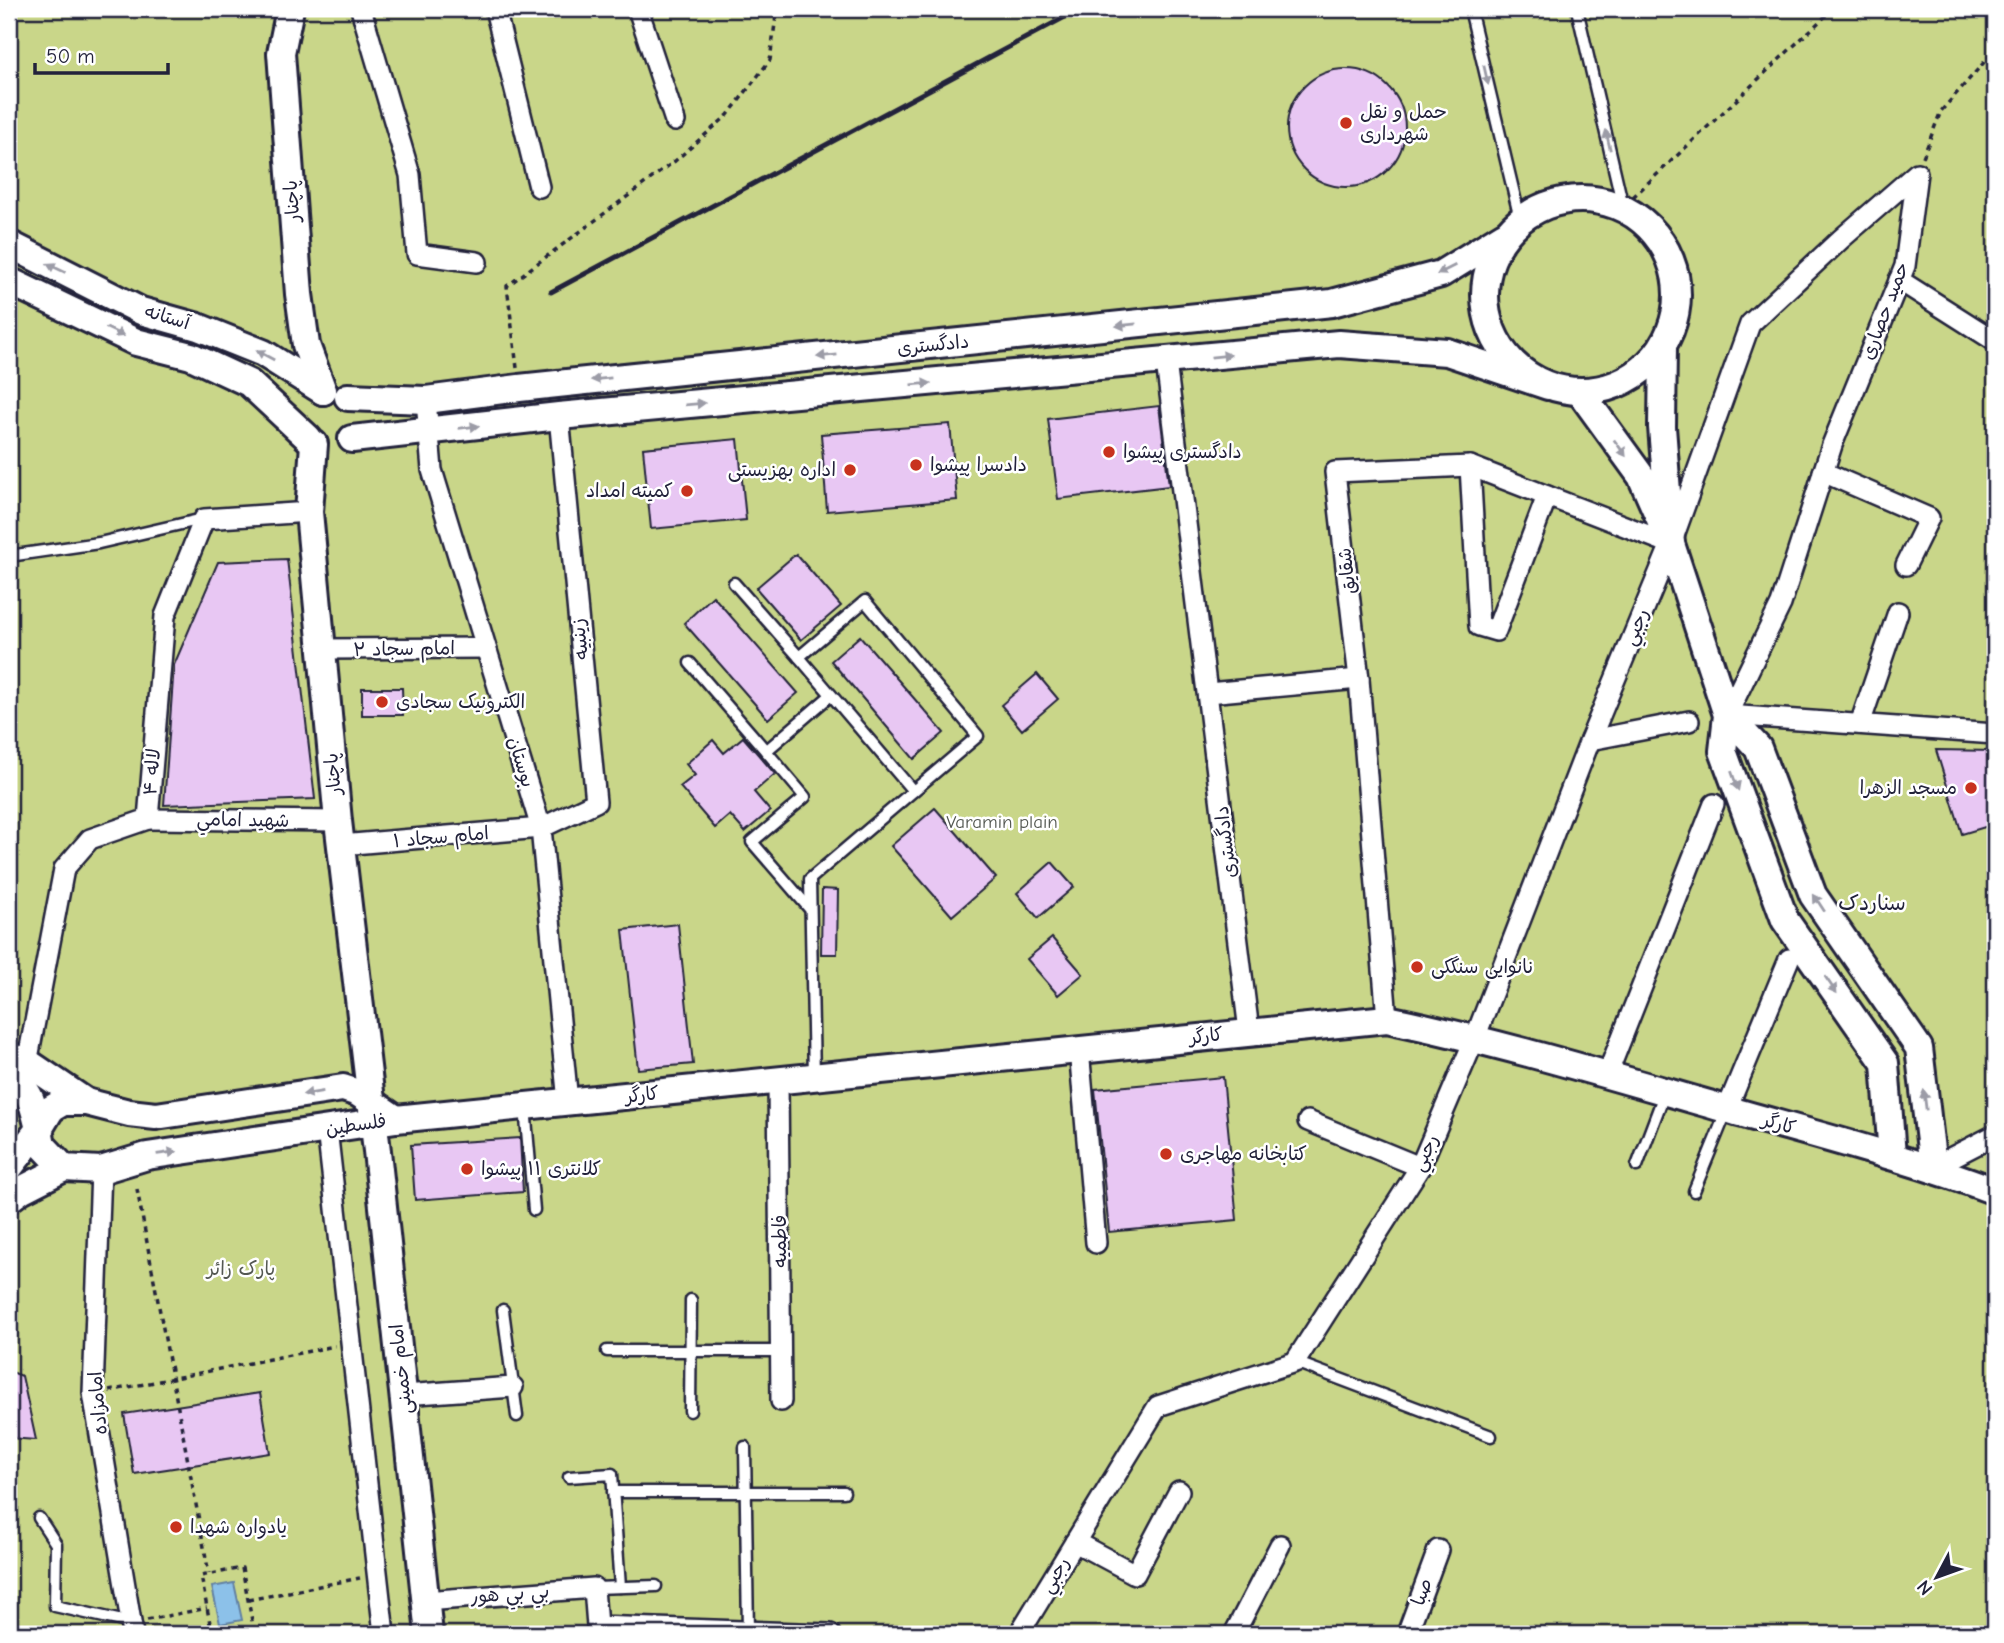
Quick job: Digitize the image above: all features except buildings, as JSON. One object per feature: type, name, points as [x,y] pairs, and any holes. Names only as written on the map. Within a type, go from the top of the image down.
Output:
[{"type":"main road","name":"پاچنار","points":[[290,9],[281,53],[299,294],[306,345],[336,394]]},
{"type":"main road","points":[[1591,198],[1623,207],[1649,226],[1668,253],[1678,284],[1676,317],[1663,347],[1642,371],[1613,387],[1580,392],[1548,386],[1520,370],[1500,348],[1488,321],[1484,291],[1490,262],[1512,227],[1558,200],[1591,198]]},
{"type":"main road","name":"دادگستری","points":[[336,394],[426,400],[1332,303],[1441,274],[1512,227]]},
{"type":"main road","name":"آستانه","points":[[9,244],[141,311],[198,327],[263,353],[336,394]]},
{"type":"main road","name":"آستانه","points":[[9,281],[136,342],[191,356],[249,383],[311,441]]},
{"type":"main road","name":"دادگستری","points":[[352,439],[559,416],[1339,344],[1447,352],[1548,386]]},
{"type":"main road","points":[[1663,347],[1662,427],[1671,544]]},
{"type":"main road","points":[[1580,392],[1641,476],[1671,544],[1727,715],[1723,751],[1785,920],[1885,1063],[1892,1156]]},
{"type":"main road","points":[[336,394],[354,404],[359,422],[352,439],[345,445],[329,449],[311,441],[301,422],[304,406],[309,400],[336,394]]},
{"type":"main road","name":"پاچنار","points":[[311,441],[309,512],[339,833],[365,1059],[380,1115]]},
{"type":"main road","points":[[1727,715],[1758,748],[1813,895],[1919,1048],[1933,1167]]},
{"type":"main road","name":"کارگر","points":[[380,1115],[568,1102],[1387,1019],[1475,1038],[1665,1091],[1933,1167],[1995,1191]]},
{"type":"main road","points":[[343,1088],[356,1076],[365,1059]]},
{"type":"main road","points":[[17,1069],[54,1082],[86,1101]]},
{"type":"main road","points":[[9,1199],[64,1168],[42,1145],[33,1104],[17,1069]]},
{"type":"main road","name":"فلسطین","points":[[9,1168],[51,1109],[64,1102],[86,1101],[129,1113],[156,1116],[343,1088],[358,1093],[380,1115]]},
{"type":"main road","points":[[272,1100],[277,1137]]},
{"type":"main road","name":"فلسطین","points":[[64,1168],[101,1170],[147,1156],[327,1129],[380,1115]]},
{"type":"main road","name":"امام خمینی","points":[[380,1115],[404,1395],[429,1634]]},
{"type":"street","points":[[361,9],[410,174],[417,254],[477,262]]},
{"type":"street","points":[[495,9],[539,187]]},
{"type":"street","points":[[638,9],[675,121]]},
{"type":"street","points":[[1671,544],[1749,324],[1917,173]]},
{"type":"street","name":"حمید حصاری","points":[[1727,715],[1781,604],[1832,445],[1905,266],[1917,173]]},
{"type":"street","points":[[1899,280],[1993,336]]},
{"type":"street","name":"دادگستری","points":[[1166,362],[1249,1031]]},
{"type":"street","name":"بوستان","points":[[426,400],[432,470],[541,828],[568,1102]]},
{"type":"street","name":"زينبيه","points":[[541,828],[596,802],[559,416]]},
{"type":"street","points":[[1470,466],[1479,626],[1496,631],[1547,496]]},
{"type":"street","name":"شقايق","points":[[1387,1019],[1359,678],[1335,472],[1470,466],[1671,544]]},
{"type":"street","points":[[1824,472],[1929,518],[1906,565]]},
{"type":"street","points":[[204,519],[309,512]]},
{"type":"street","name":"لاله ۴","points":[[17,1069],[64,869],[90,839],[148,819],[166,616],[204,519]]},
{"type":"street","name":"رجبي","points":[[1019,1634],[1158,1406],[1295,1362],[1420,1167],[1475,1038],[1590,740],[1671,544]]},
{"type":"street","points":[[1860,724],[1898,612]]},
{"type":"street","name":"امام سجاد ۲","points":[[322,649],[486,648]]},
{"type":"street","points":[[1208,693],[1359,678]]},
{"type":"street","points":[[1727,715],[1995,734]]},
{"type":"street","points":[[1590,740],[1689,721]]},
{"type":"street","points":[[1607,1075],[1714,804]]},
{"type":"street","name":"شهيد امامي","points":[[148,819],[339,833]]},
{"type":"street","name":"امام سجاد ۱","points":[[339,833],[541,828]]},
{"type":"street","points":[[1727,1109],[1789,959]]},
{"type":"street","points":[[1079,1049],[1096,1243]]},
{"type":"street","name":"فاطميه","points":[[779,1081],[781,1401]]},
{"type":"street","points":[[1308,1121],[1420,1167]]},
{"type":"street","points":[[327,1129],[384,1634]]},
{"type":"street","points":[[1933,1167],[1995,1135]]},
{"type":"street","name":"امامزاده","points":[[101,1170],[93,1394],[132,1629]]},
{"type":"street","points":[[404,1395],[513,1387]]},
{"type":"street","points":[[1075,1542],[1135,1574],[1179,1491]]},
{"type":"street","points":[[1234,1634],[1280,1545]]},
{"type":"street","name":"صبا","points":[[1407,1634],[1438,1550]]},
{"type":"street","points":[[594,1588],[594,1630],[830,1634]]},
{"type":"street","name":"بي بي هور","points":[[425,1601],[594,1588]]},
{"type":"lane","points":[[1470,9],[1512,227]]},
{"type":"lane","points":[[1577,9],[1623,207]]},
{"type":"lane","points":[[9,556],[99,543],[204,519]]},
{"type":"lane","points":[[734,583],[914,791]]},
{"type":"lane","points":[[799,657],[865,601],[978,736],[810,879],[814,1078]]},
{"type":"lane","points":[[690,663],[805,797],[752,842],[809,908]]},
{"type":"lane","points":[[766,751],[831,695]]},
{"type":"lane","points":[[1637,1166],[1665,1091]]},
{"type":"lane","points":[[524,1106],[534,1210]]},
{"type":"lane","points":[[1694,1191],[1727,1109]]},
{"type":"lane","points":[[690,1411],[691,1300]]},
{"type":"lane","points":[[503,1310],[517,1416]]},
{"type":"lane","points":[[607,1351],[780,1351]]},
{"type":"lane","points":[[1295,1362],[1490,1437]]},
{"type":"lane","points":[[745,1447],[748,1631]]},
{"type":"lane","points":[[569,1477],[612,1474],[620,1587]]},
{"type":"lane","points":[[613,1492],[844,1492]]},
{"type":"lane","points":[[39,1518],[56,1544],[55,1606],[132,1629]]},
{"type":"lane","points":[[594,1588],[656,1586]]},
{"type":"path","points":[[519,388],[507,286],[675,161],[728,115],[770,60],[777,9]]},
{"type":"path","points":[[1623,207],[1833,9]]},
{"type":"path","points":[[1917,173],[1941,111],[1995,50]]},
{"type":"path","points":[[137,1189],[209,1574]]},
{"type":"path","points":[[93,1394],[337,1346]]},
{"type":"path","points":[[212,1634],[201,1576],[242,1568],[254,1631],[239,1634]]},
{"type":"path","points":[[248,1600],[365,1577]]},
{"type":"path","points":[[132,1629],[207,1608]]},
{"type":"green space","name":"Varamin plain","points":[[9,9],[1995,9],[1995,1634],[9,1634]]},
{"type":"water","points":[[234,1583],[242,1620],[220,1624],[212,1587]]},
{"type":"railway","points":[[551,292],[1080,9]]},
{"type":"place","name":"حمل و نقل شهرداری","points":[[1346,123]]},
{"type":"place","name":"دادگستری پیشوا","points":[[1109,452]]},
{"type":"place","name":"دادسرا پیشوا","points":[[916,465]]},
{"type":"place","name":"اداره بهزیستی","points":[[850,470]]},
{"type":"place","name":"کمیته امداد","points":[[687,491]]},
{"type":"place","name":"الکترونیک سجادی","points":[[382,702]]},
{"type":"place","name":"مسجد الزهرا","points":[[1971,788]]},
{"type":"place","name":"نانوایی سنگکی","points":[[1417,967]]},
{"type":"place","name":"کتابخانه مهاجری","points":[[1166,1154]]},
{"type":"place","name":"کلانتری ۱۱ پیشوا","points":[[467,1169]]},
{"type":"place","name":"یادواره شهدا","points":[[176,1527]]},
{"type":"district","name":"سناردک","points":[[1872,903]]},
{"type":"park label","name":"پارک زائر","points":[[241,1269]]}]
